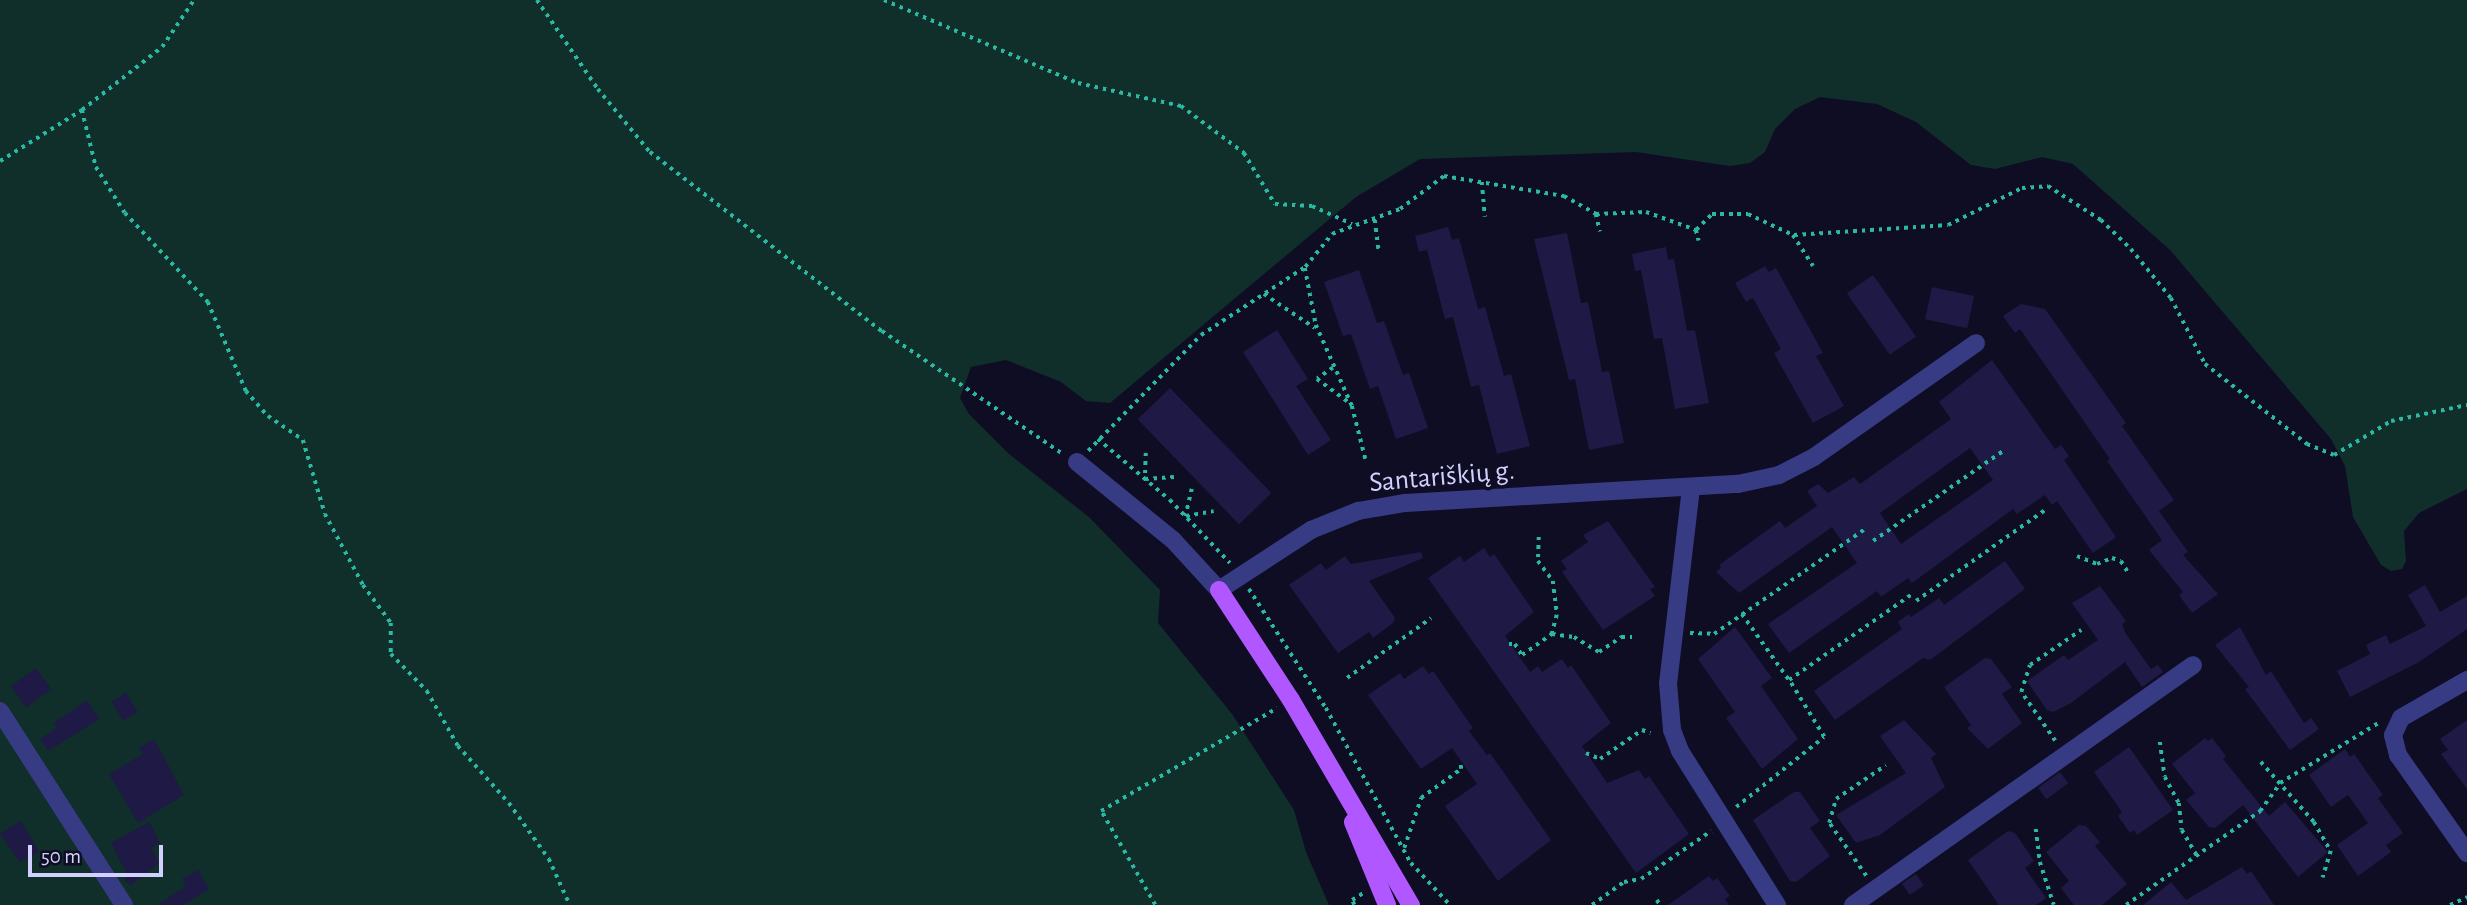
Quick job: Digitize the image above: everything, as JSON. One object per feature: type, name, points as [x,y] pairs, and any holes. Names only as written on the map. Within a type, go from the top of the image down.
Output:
[{"type":"main road","points":[[1219,590],[1291,700],[1411,905]]},
{"type":"main road","points":[[1340,786],[1387,905]]},
{"type":"street","name":"Santariškių g.","points":[[1219,590],[1291,541],[1358,511],[1405,503],[1691,488],[1762,480],[1794,468],[1976,343]]},
{"type":"street","points":[[1077,462],[1173,540],[1219,590]]},
{"type":"street","points":[[1691,488],[1668,683],[1672,730],[1724,822],[1777,905]]},
{"type":"street","points":[[1853,905],[2193,665]]},
{"type":"street","points":[[2467,680],[2401,718],[2393,735],[2398,755],[2467,853]]},
{"type":"street","points":[[0,711],[124,905]]},
{"type":"path","points":[[0,161],[82,110],[162,47],[194,0]]},
{"type":"path","points":[[537,0],[598,89],[650,152],[882,331],[1024,431],[1077,462],[1201,335],[1305,267],[1332,234],[1352,224],[1375,220],[1400,209],[1444,176],[1564,196],[1596,214],[1646,212],[1696,230]]},
{"type":"path","points":[[884,0],[1078,83],[1181,106],[1244,153],[1275,204],[1311,206],[1352,224]]},
{"type":"path","points":[[82,110],[96,167],[125,213],[208,302],[246,391],[268,416],[303,440],[325,513],[363,585],[391,623],[391,654],[427,691],[458,746],[509,803],[549,859],[570,905]]},
{"type":"path","points":[[1482,182],[1485,217]]},
{"type":"path","points":[[1696,230],[1712,214],[1724,211],[1748,214],[1793,235],[1948,225],[2022,188],[2048,186],[2101,220],[2131,249],[2171,298],[2205,364],[2307,444],[2334,456],[2391,421],[2467,405]]},
{"type":"path","points":[[1596,214],[1600,232]]},
{"type":"path","points":[[1375,220],[1378,251]]},
{"type":"path","points":[[1696,230],[1699,241]]},
{"type":"path","points":[[1793,235],[1813,266]]},
{"type":"path","points":[[1305,267],[1305,290],[1317,329],[1352,406],[1366,461]]},
{"type":"path","points":[[1264,293],[1317,329]]},
{"type":"path","points":[[1333,368],[1317,379],[1352,406]]},
{"type":"path","points":[[1873,541],[2003,451]]},
{"type":"path","points":[[1146,453],[1145,479],[1174,477]]},
{"type":"path","points":[[1192,489],[1186,516],[1214,511]]},
{"type":"path","points":[[1916,601],[2045,510]]},
{"type":"path","points":[[1674,632],[1714,634],[1865,529]]},
{"type":"path","points":[[1509,645],[1515,644],[1522,655],[1552,634],[1557,615],[1553,581],[1538,561],[1539,537]]},
{"type":"path","points":[[2077,556],[2097,564],[2112,558],[2128,572]]},
{"type":"path","points":[[1788,680],[1911,595]]},
{"type":"path","points":[[1592,905],[1624,882],[1641,879],[1724,822],[1741,800],[1824,737],[1742,614]]},
{"type":"path","points":[[1347,678],[1430,618]]},
{"type":"path","points":[[2065,754],[2021,692],[2030,666],[2081,629]]},
{"type":"path","points":[[1552,634],[1574,637],[1600,652],[1621,637],[1632,637]]},
{"type":"path","points":[[1155,905],[1101,811],[1291,700]]},
{"type":"path","points":[[1586,753],[1600,759],[1642,730],[1651,733]]},
{"type":"path","points":[[2126,905],[2260,811],[2280,783],[2359,732]]},
{"type":"path","points":[[2160,742],[2165,777],[2179,803],[2182,830],[2197,856]]},
{"type":"path","points":[[2261,762],[2314,822],[2331,851],[2323,878]]},
{"type":"path","points":[[1404,848],[1421,797],[1461,769],[1460,763]]},
{"type":"path","points":[[1875,890],[1829,823],[1836,799],[1886,765]]},
{"type":"path","points":[[2036,829],[2040,862],[2054,905]]},
{"type":"path","points":[[1412,863],[1450,905]]},
{"type":"path","points":[[2450,905],[2467,897]]},
{"type":"path","points":[[1657,900],[1660,905]]},
{"type":"green space","points":[[0,0],[2467,0],[2467,489],[2419,513],[2404,531],[2406,561],[2402,569],[2391,571],[2381,565],[2353,517],[2345,466],[2331,439],[2170,250],[2073,164],[2042,157],[1995,169],[1971,165],[1916,122],[1877,104],[1820,97],[1795,109],[1775,129],[1765,152],[1750,163],[1730,166],[1636,152],[1420,159],[1356,197],[1110,403],[1086,401],[1061,382],[1006,360],[971,367],[960,398],[969,414],[1009,454],[1089,517],[1160,590],[1158,623],[1232,714],[1294,810],[1306,852],[1329,905],[0,905]]},
{"type":"building","points":[[1448,227],[1452,240],[1459,238],[1478,309],[1485,307],[1504,376],[1511,374],[1530,446],[1497,454],[1479,385],[1471,387],[1453,317],[1445,319],[1427,250],[1419,252],[1415,236]]},
{"type":"building","points":[[1567,233],[1581,303],[1588,302],[1602,372],[1609,371],[1624,443],[1589,450],[1575,379],[1569,380],[1534,239]]},
{"type":"building","points":[[1666,247],[1668,260],[1674,259],[1687,331],[1695,330],[1709,403],[1675,409],[1662,338],[1654,339],[1641,270],[1635,271],[1632,254]]},
{"type":"building","points":[[1765,266],[1769,272],[1776,268],[1823,353],[1816,356],[1844,406],[1813,423],[1774,353],[1781,349],[1753,298],[1746,302],[1735,283]]},
{"type":"building","points":[[1359,270],[1377,323],[1384,321],[1403,375],[1409,373],[1428,428],[1396,439],[1378,386],[1370,389],[1351,334],[1343,336],[1324,282]]},
{"type":"building","points":[[1873,275],[1916,336],[1890,355],[1847,293]]},
{"type":"building","points":[[1932,287],[1974,296],[1967,328],[1925,319]]},
{"type":"building","points":[[2021,304],[2045,309],[2126,423],[2122,426],[2174,500],[2159,511],[2188,552],[2183,555],[2218,594],[2192,613],[2179,595],[2183,592],[2149,550],[2162,540],[2020,329],[2015,333],[2003,316]]},
{"type":"building","points":[[1277,330],[1308,379],[1296,386],[1331,440],[1308,455],[1243,352]]},
{"type":"building","points":[[1992,360],[2055,449],[2061,445],[2069,456],[2064,460],[2116,537],[2093,553],[2057,501],[2052,505],[2045,495],[2017,514],[2013,509],[1912,583],[1908,578],[1881,597],[1877,591],[1789,653],[1768,624],[1857,563],[1832,527],[1739,593],[1716,572],[1721,568],[1719,565],[1780,521],[1785,528],[1817,506],[1807,491],[1818,484],[1828,493],[1854,477],[1860,484],[1951,419],[1939,402]],"holes":[[[1970,448],[1993,480],[1901,544],[1880,513]]]},
{"type":"building","points":[[1170,388],[1271,493],[1239,524],[1138,419]]},
{"type":"building","points":[[1608,521],[1655,587],[1650,589],[1655,596],[1603,630],[1562,572],[1567,569],[1561,561],[1588,542],[1583,535]]},
{"type":"building","points":[[1484,548],[1490,557],[1494,554],[1534,612],[1505,636],[1530,672],[1538,666],[1542,672],[1562,659],[1568,668],[1571,665],[1611,723],[1582,746],[1607,783],[1639,770],[1645,779],[1649,776],[1689,834],[1636,873],[1428,578],[1460,556],[1464,562]]},
{"type":"building","points":[[1421,552],[1423,558],[1369,581],[1395,618],[1393,623],[1373,638],[1369,632],[1338,653],[1289,585],[1321,563],[1326,570],[1345,556],[1351,564]]},
{"type":"building","points":[[2005,561],[2025,589],[1930,660],[1923,658],[1835,720],[1814,691],[1902,629],[1898,622],[1909,614],[1911,617],[1939,598],[1944,605]]},
{"type":"building","points":[[2425,585],[2440,612],[2467,596],[2467,629],[2419,662],[2350,697],[2337,671],[2370,654],[2366,645],[2386,635],[2390,644],[2426,626],[2408,595]]},
{"type":"building","points":[[2100,586],[2126,621],[2122,624],[2126,634],[2151,669],[2158,665],[2163,672],[2142,687],[2125,662],[2071,703],[2053,712],[2047,710],[2027,681],[2064,655],[2068,660],[2098,640],[2072,603]]},
{"type":"building","points":[[1735,627],[1772,678],[1761,686],[1798,739],[1762,769],[1726,718],[1735,712],[1698,659]]},
{"type":"building","points":[[2240,627],[2266,675],[2271,671],[2304,723],[2311,718],[2319,729],[2290,750],[2245,689],[2249,687],[2215,645]]},
{"type":"building","points":[[1985,658],[1991,659],[2012,687],[2002,694],[2022,723],[1988,749],[1967,728],[1971,725],[1944,687]]},
{"type":"building","points":[[1423,666],[1429,674],[1433,671],[1473,728],[1469,731],[1487,755],[1490,753],[1551,840],[1498,881],[1445,806],[1477,784],[1452,748],[1421,769],[1368,695],[1400,673],[1404,679]]},
{"type":"building","points":[[36,668],[51,689],[26,707],[11,686]]},
{"type":"building","points":[[126,693],[138,712],[123,721],[112,702]]},
{"type":"building","points":[[87,700],[99,719],[48,751],[40,739],[57,728],[54,723]]},
{"type":"building","points":[[1904,720],[1936,754],[1931,758],[1945,787],[1880,835],[1856,843],[1836,815],[1906,773],[1880,736]]},
{"type":"building","points":[[2467,720],[2467,789],[2441,754],[2448,750],[2440,739]]},
{"type":"building","points":[[2205,738],[2208,741],[2212,738],[2226,756],[2223,759],[2269,816],[2285,802],[2328,852],[2298,877],[2243,805],[2215,828],[2209,827],[2186,800],[2195,793],[2172,764]]},
{"type":"building","points":[[154,739],[184,795],[138,823],[109,774],[143,754],[139,748]]},
{"type":"building","points":[[2129,747],[2173,810],[2137,835],[2134,830],[2130,833],[2118,816],[2122,812],[2094,772]]},
{"type":"building","points":[[2345,749],[2350,757],[2354,754],[2383,795],[2378,798],[2403,833],[2386,845],[2391,852],[2358,876],[2337,845],[2368,823],[2348,795],[2331,807],[2309,775]]},
{"type":"building","points":[[2060,772],[2068,783],[2046,799],[2038,788]]},
{"type":"building","points":[[1794,792],[1800,792],[1820,821],[1810,828],[1830,856],[1796,882],[1790,881],[1753,820]]},
{"type":"building","points":[[21,821],[39,852],[20,862],[0,834]]},
{"type":"building","points":[[149,822],[160,843],[151,848],[159,863],[131,885],[125,881],[126,872],[111,843]]},
{"type":"building","points":[[2079,825],[2086,826],[2100,842],[2095,846],[2127,884],[2102,905],[2074,905],[2061,888],[2069,881],[2046,852]]},
{"type":"building","points":[[2008,831],[2015,833],[2034,861],[2025,868],[2046,898],[2036,905],[1999,905],[1968,860]]},
{"type":"building","points":[[2242,867],[2247,874],[2251,871],[2274,905],[2143,905],[2171,882],[2186,900]]},
{"type":"building","points":[[198,870],[209,889],[183,905],[157,905],[186,886],[182,879]]},
{"type":"building","points":[[1916,874],[1924,886],[1910,895],[1902,884]]},
{"type":"building","points":[[1709,876],[1713,881],[1717,878],[1730,896],[1725,899],[1729,905],[1668,905]]}]
